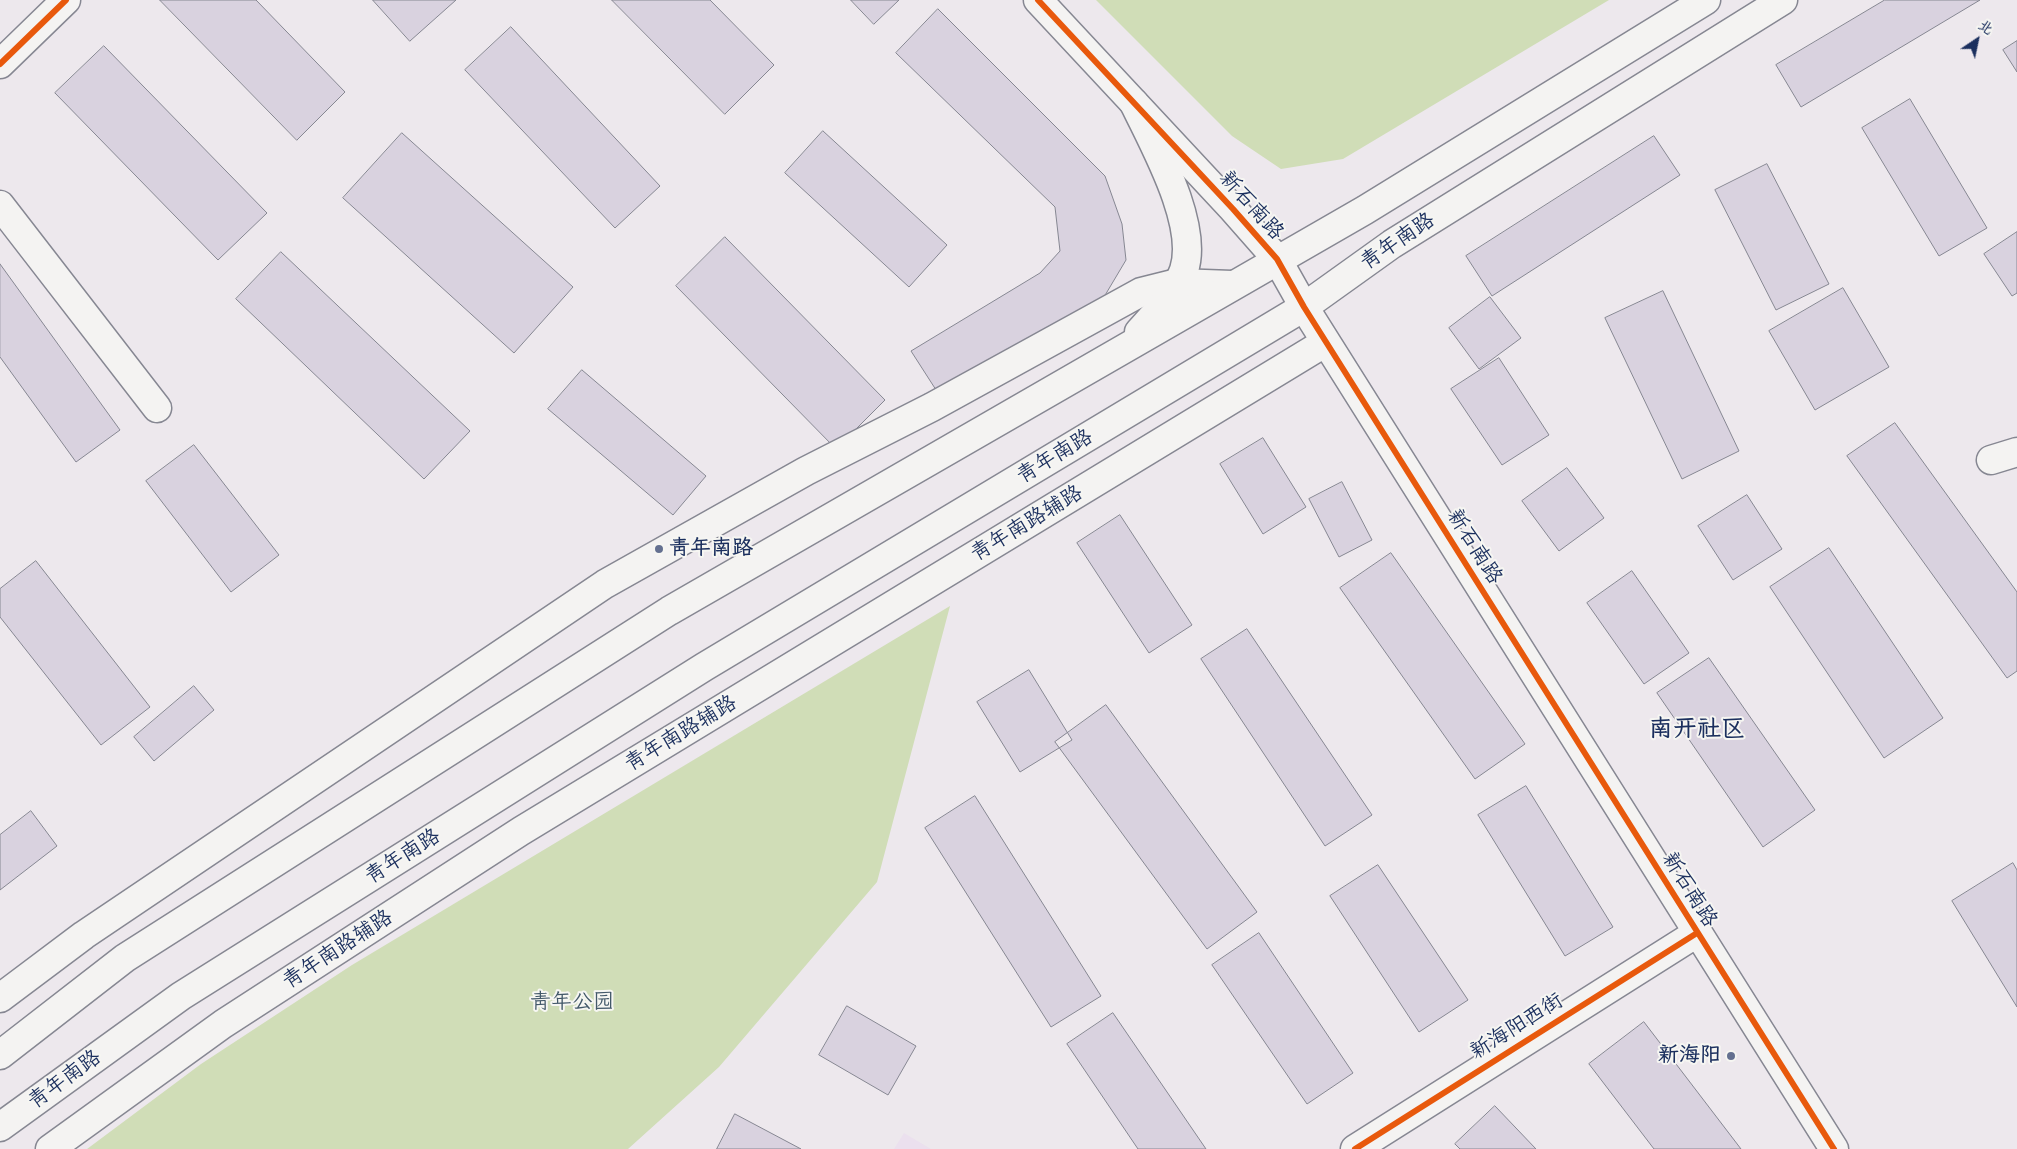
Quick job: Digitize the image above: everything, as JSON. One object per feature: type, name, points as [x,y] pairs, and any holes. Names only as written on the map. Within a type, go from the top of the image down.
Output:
[{"type":"main road","points":[[0,64],[66,0]]},
{"type":"main road","name":"新石南路","points":[[1038,0],[1233,209],[1277,259],[1304,307],[1834,1149]]},
{"type":"main road","name":"青年南路","points":[[0,1055],[125,958],[669,611],[1365,210],[1706,0]]},
{"type":"main road","name":"青年南路","points":[[0,1127],[181,996],[695,672],[1304,307],[1392,244],[1784,0]]},
{"type":"main road","points":[[1124,348],[1155,314],[1177,283],[1184,270],[1187,240],[1181,214],[1156,149],[1134,104]]},
{"type":"main road","points":[[0,206],[157,408]]},
{"type":"main road","points":[[0,998],[84,935],[605,584],[806,471],[932,407],[1141,292],[1177,283],[1232,285]]},
{"type":"main road","name":"青年南路辅路","points":[[50,1149],[223,1024],[521,831],[1326,342]]},
{"type":"main road","points":[[1991,460],[2017,452]]},
{"type":"main road","name":"新海阳西街","points":[[1355,1149],[1697,933]]},
{"type":"shaded area","points":[[904,1133],[931,1149],[894,1149]]},
{"type":"green space","points":[[1096,0],[1609,0],[1343,159],[1281,169],[1232,136]]},
{"type":"green space","name":"青年公园","points":[[950,606],[877,882],[719,1067],[628,1149],[87,1149],[201,1064],[352,965]]},
{"type":"building","points":[[160,0],[256,0],[345,92],[297,140]]},
{"type":"building","points":[[373,0],[456,0],[410,41]]},
{"type":"building","points":[[612,0],[710,0],[774,65],[725,114]]},
{"type":"building","points":[[851,0],[899,0],[874,24]]},
{"type":"building","points":[[1885,0],[1980,0],[1801,107],[1776,65]]},
{"type":"building","points":[[938,9],[1105,176],[1122,224],[1126,260],[1104,297],[938,393],[911,351],[1040,273],[1060,251],[1055,207],[896,53]]},
{"type":"building","points":[[511,27],[660,186],[615,228],[465,70]]},
{"type":"building","points":[[2017,41],[2017,72],[2003,50]]},
{"type":"building","points":[[104,46],[267,213],[218,260],[55,93]]},
{"type":"building","points":[[1910,99],[1987,228],[1939,256],[1862,128]]},
{"type":"building","points":[[823,131],[947,245],[909,287],[785,173]]},
{"type":"building","points":[[402,133],[573,287],[514,353],[343,198]]},
{"type":"building","points":[[1654,136],[1680,175],[1492,296],[1466,256]]},
{"type":"building","points":[[1767,164],[1829,284],[1776,310],[1715,190]]},
{"type":"building","points":[[2017,232],[2017,293],[2012,296],[1984,254]]},
{"type":"building","points":[[725,237],[885,400],[836,449],[676,286]]},
{"type":"building","points":[[281,252],[470,431],[424,479],[236,299]]},
{"type":"building","points":[[0,264],[120,430],[76,462],[0,357]]},
{"type":"building","points":[[1843,288],[1889,367],[1815,410],[1769,331]]},
{"type":"building","points":[[1663,291],[1739,451],[1682,479],[1605,318]]},
{"type":"building","points":[[1490,297],[1521,338],[1479,369],[1449,328]]},
{"type":"building","points":[[1499,358],[1549,435],[1502,465],[1451,389]]},
{"type":"building","points":[[582,370],[706,476],[673,515],[548,409]]},
{"type":"building","points":[[1895,423],[2017,592],[2017,671],[2007,678],[1847,456]]},
{"type":"building","points":[[1263,438],[1306,507],[1263,534],[1220,464]]},
{"type":"building","points":[[194,445],[279,555],[231,592],[146,481]]},
{"type":"building","points":[[1567,468],[1604,518],[1559,551],[1522,501]]},
{"type":"building","points":[[1342,482],[1372,540],[1339,557],[1309,499]]},
{"type":"building","points":[[1747,495],[1782,549],[1733,580],[1698,526]]},
{"type":"building","points":[[1120,515],[1192,625],[1149,653],[1077,543]]},
{"type":"building","points":[[1829,548],[1943,718],[1884,758],[1770,587]]},
{"type":"building","points":[[1391,553],[1525,744],[1475,779],[1340,588]]},
{"type":"building","points":[[36,561],[150,707],[101,745],[0,617],[0,589]]},
{"type":"building","points":[[1632,571],[1689,653],[1644,684],[1587,603]]},
{"type":"building","points":[[1247,629],[1372,815],[1325,846],[1201,659]]},
{"type":"building","points":[[1709,658],[1815,810],[1763,847],[1657,693]]},
{"type":"building","points":[[1029,670],[1072,740],[1020,772],[977,702]]},
{"type":"building","points":[[194,686],[214,710],[154,761],[134,737]]},
{"type":"building","points":[[1106,705],[1257,912],[1207,949],[1055,742]]},
{"type":"building","points":[[1526,786],[1613,927],[1565,956],[1478,815]]},
{"type":"building","points":[[975,796],[1101,996],[1051,1027],[925,828]]},
{"type":"building","points":[[31,811],[57,846],[0,890],[0,835]]},
{"type":"building","points":[[2013,863],[2017,870],[2017,1007],[1952,901]]},
{"type":"building","points":[[1378,865],[1468,1000],[1419,1032],[1330,896]]},
{"type":"building","points":[[1259,933],[1353,1073],[1307,1104],[1212,965]]},
{"type":"building","points":[[847,1006],[916,1046],[888,1095],[819,1055]]},
{"type":"building","points":[[1113,1013],[1206,1149],[1138,1149],[1067,1044]]},
{"type":"building","points":[[1644,1022],[1741,1149],[1654,1149],[1589,1064]]},
{"type":"building","points":[[1495,1106],[1536,1149],[1460,1149],[1455,1144]]},
{"type":"building","points":[[735,1114],[801,1149],[717,1149]]},
{"type":"cycle path","points":[[0,64],[66,0]]},
{"type":"cycle path","points":[[1038,0],[1233,209],[1277,259],[1304,307],[1834,1149]]},
{"type":"cycle path","points":[[1355,1149],[1697,933]]},
{"type":"place","name":"青年南路","points":[[659,549]]},
{"type":"place","name":"新海阳","points":[[1731,1056]]},
{"type":"district","name":"南开社区","points":[[1697,730]]}]
